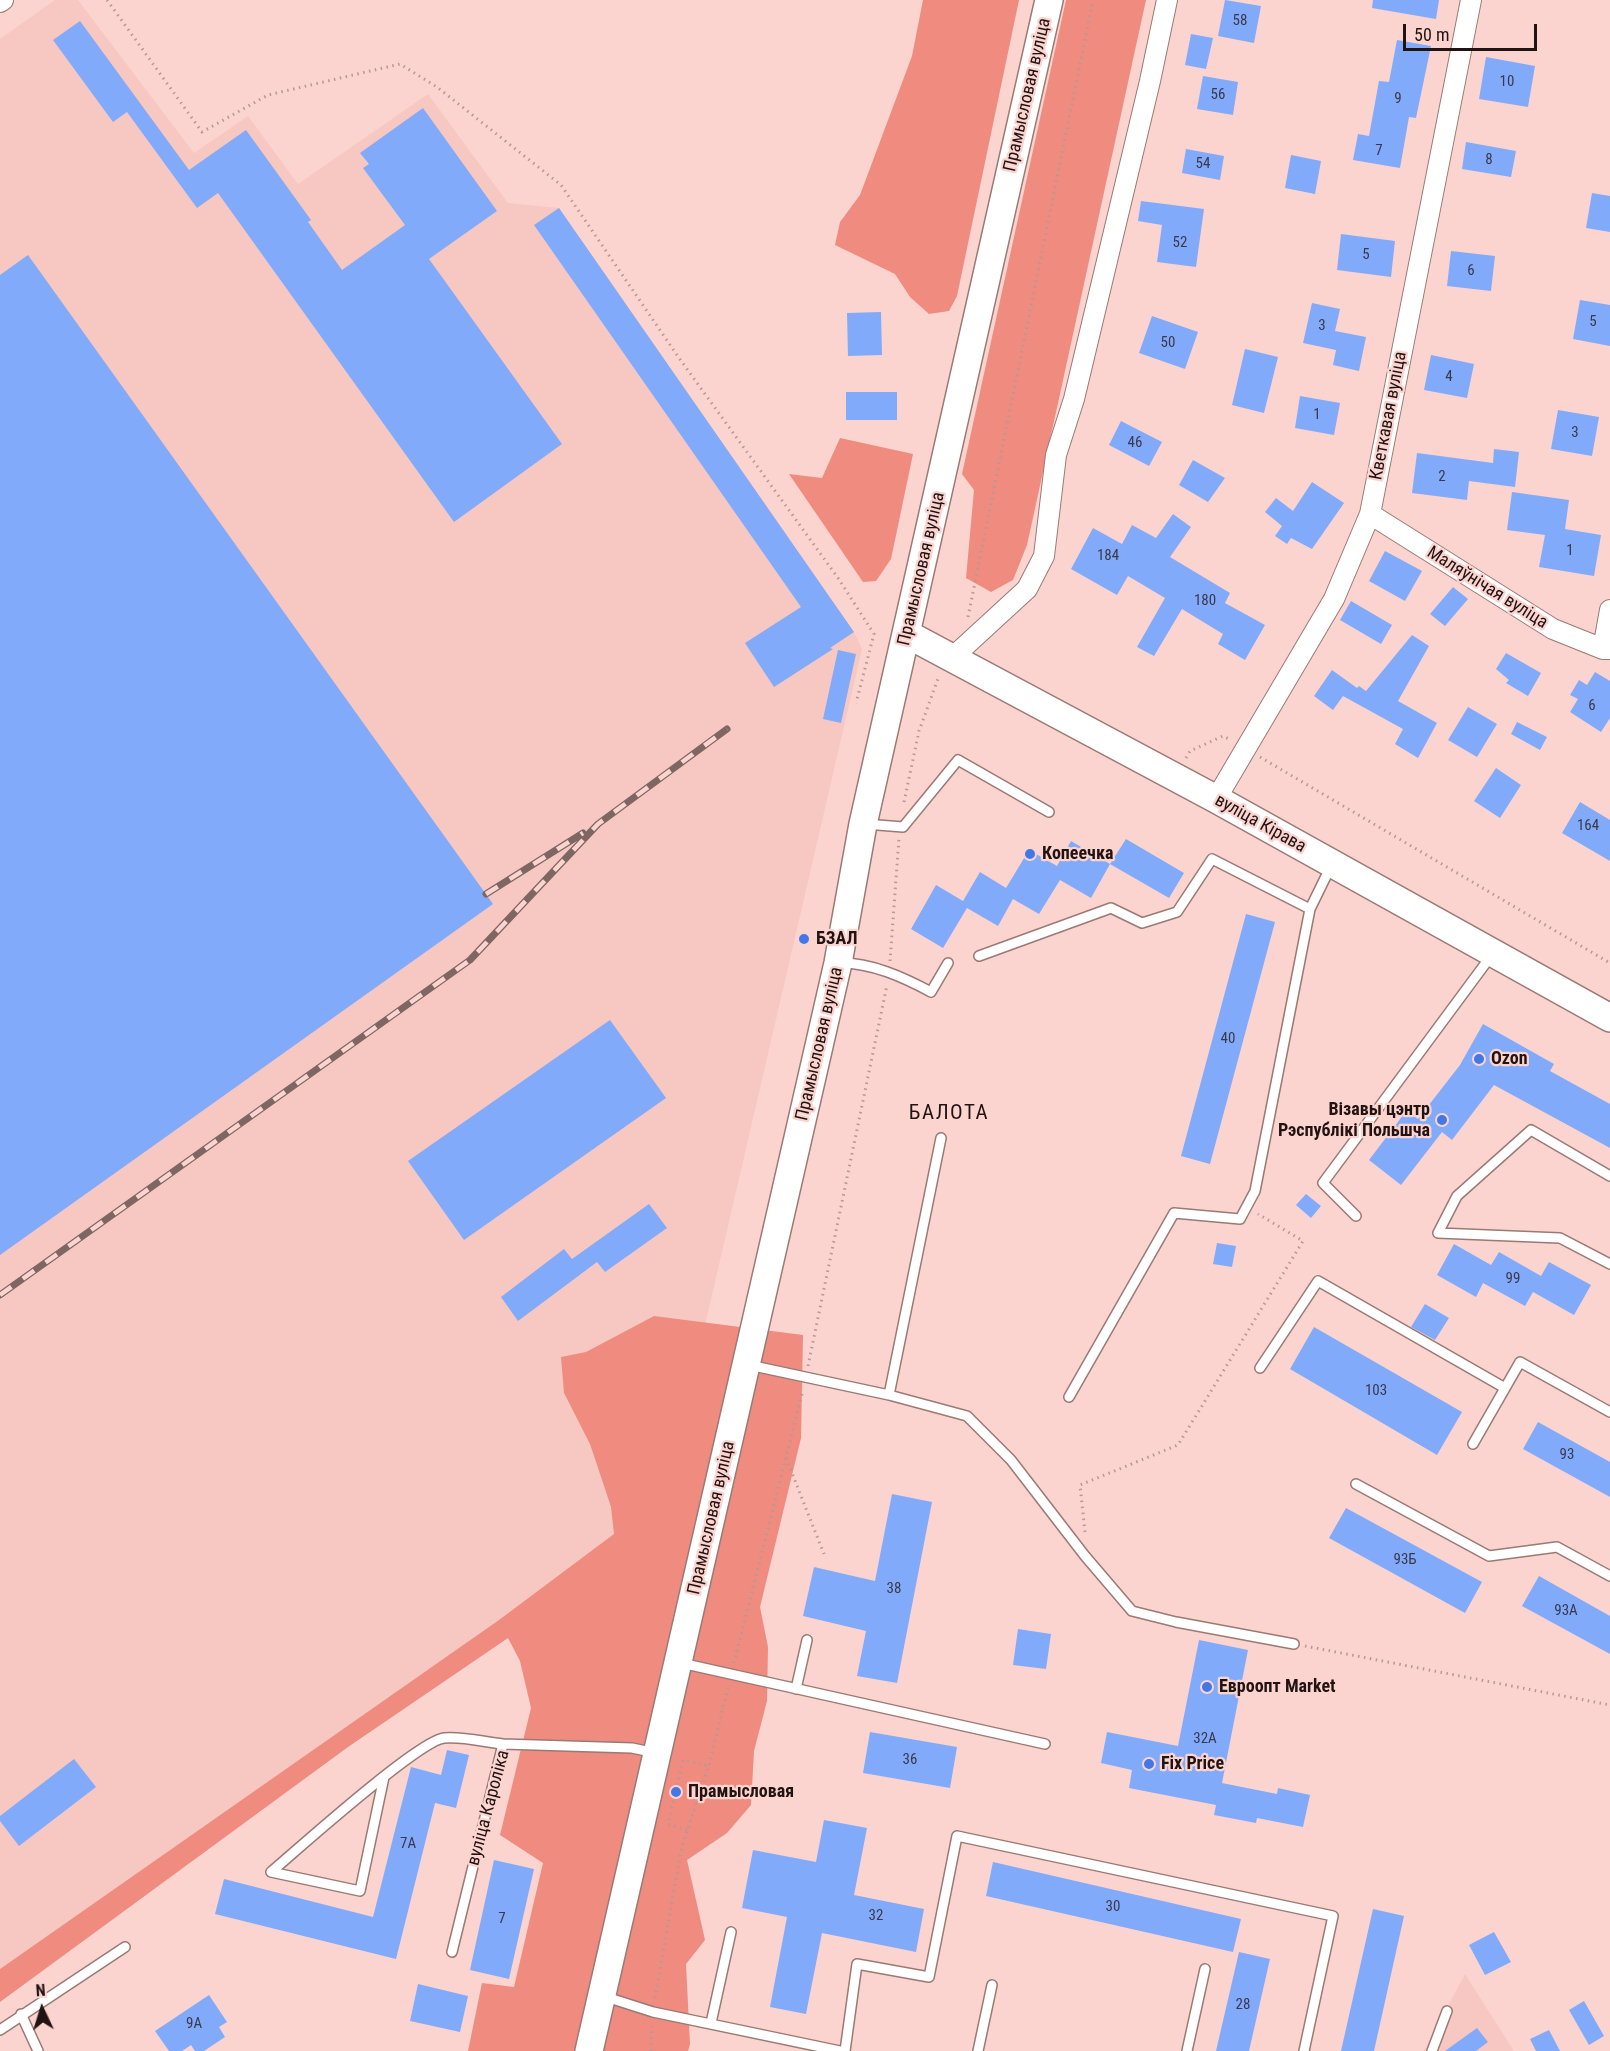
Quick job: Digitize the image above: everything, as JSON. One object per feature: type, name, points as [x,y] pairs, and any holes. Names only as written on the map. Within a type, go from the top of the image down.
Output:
[{"type":"main road","name":"Прамысловая вуліца","points":[[589,2051],[838,963],[863,824],[1049,0]]},
{"type":"main road","name":"вуліца Кірава","points":[[907,634],[1216,799],[1610,1018]]},
{"type":"street","points":[[950,655],[1027,589],[1044,556],[1056,455],[1077,388],[1167,0]]},
{"type":"street","name":"Кветкавая вуліца","points":[[1216,799],[1334,599],[1370,514],[1471,0]]},
{"type":"street","name":"Маляўнічая вуліца","points":[[1370,514],[1553,629],[1606,649]]},
{"type":"street","points":[[1606,649],[1610,610]]},
{"type":"lane","points":[[863,824],[903,827],[958,760],[1049,812]]},
{"type":"lane","points":[[979,956],[1111,908],[1142,923],[1177,912],[1212,859],[1310,909]]},
{"type":"lane","points":[[1069,1397],[1174,1213],[1240,1219],[1255,1191],[1310,909],[1332,864]]},
{"type":"lane","points":[[1356,1216],[1323,1183],[1493,954]]},
{"type":"lane","points":[[838,963],[855,963],[889,973],[931,992],[948,963]]},
{"type":"lane","points":[[1610,1176],[1531,1130],[1457,1196],[1438,1233],[1560,1238],[1610,1264]]},
{"type":"lane","points":[[889,1395],[941,1138]]},
{"type":"lane","points":[[1260,1368],[1318,1281],[1505,1388]]},
{"type":"lane","points":[[1473,1444],[1520,1362],[1610,1412]]},
{"type":"lane","points":[[747,1364],[806,1379],[889,1395],[967,1416],[1011,1460],[1085,1556],[1132,1611],[1176,1622],[1294,1644]]},
{"type":"lane","points":[[1356,1484],[1489,1556],[1557,1547],[1610,1576]]},
{"type":"lane","points":[[796,1689],[807,1640]]},
{"type":"lane","points":[[679,1663],[1045,1744]]},
{"type":"lane","points":[[384,1777],[360,1891],[271,1872],[384,1777],[414,1754],[442,1738],[503,1743]]},
{"type":"lane","name":"вуліца Кароліка","points":[[452,1952],[503,1743],[632,1748],[658,1754]]},
{"type":"lane","points":[[845,2051],[857,1964],[929,1977],[957,1836],[1333,1916],[1304,2051]]},
{"type":"lane","points":[[711,2023],[731,1932]]},
{"type":"lane","points":[[0,2030],[125,1947]]},
{"type":"lane","points":[[1187,2051],[1205,1969]]},
{"type":"lane","points":[[978,2051],[992,1985]]},
{"type":"lane","points":[[602,1996],[653,2012],[840,2051]]},
{"type":"lane","points":[[1432,2051],[1447,2011]]},
{"type":"lane","points":[[21,2014],[38,2051]]},
{"type":"path","points":[[107,0],[202,132],[268,95],[400,64],[437,87],[561,185],[686,368],[838,578],[874,634],[856,703]]},
{"type":"path","points":[[964,625],[969,615],[1093,0]]},
{"type":"path","points":[[651,2051],[653,2012],[682,1846],[709,1766],[806,1379],[889,973],[899,827],[919,731],[950,655]]},
{"type":"path","points":[[1190,751],[1223,736],[1610,963]]},
{"type":"path","points":[[1085,1556],[1080,1485],[1178,1445],[1303,1241],[1246,1207]]},
{"type":"path","points":[[786,1456],[824,1554]]},
{"type":"path","points":[[1294,1644],[1610,1705]]},
{"type":"path","points":[[687,1830],[669,1824],[683,1760],[709,1766]]},
{"type":"shaded area","points":[[55,0],[78,0],[194,153],[248,116],[298,184],[428,94],[508,203],[559,208],[854,632],[862,649],[663,1506],[0,1969],[0,39]]},
{"type":"shaded area","points":[[923,0],[1019,0],[957,296],[949,311],[929,314],[910,297],[895,274],[835,245],[840,222],[860,195],[912,56]]},
{"type":"shaded area","points":[[1066,0],[1146,0],[1027,545],[1013,580],[991,592],[966,578],[974,490],[962,474]]},
{"type":"shaded area","points":[[840,438],[913,454],[891,559],[876,581],[863,582],[789,474],[822,478]]},
{"type":"shaded area","points":[[654,1316],[803,1335],[801,1438],[760,1607],[768,1647],[767,1701],[754,1751],[751,1805],[727,1833],[687,1860],[705,1940],[686,1964],[690,2044],[688,2051],[468,2051],[482,1983],[514,1987],[543,1863],[500,1835],[531,1708],[520,1661],[508,1638],[348,1747],[0,2002],[0,1969],[499,1620],[614,1534],[611,1507],[590,1444],[564,1393],[561,1357],[586,1352]]},
{"type":"shaded area","points":[[1465,1974],[1514,2051],[1424,2051]]},
{"type":"building","points":[[1225,0],[1261,6],[1254,43],[1218,36]]},
{"type":"building","points":[[1373,0],[1439,0],[1436,19],[1372,8]]},
{"type":"building","points":[[80,21],[189,170],[246,130],[311,220],[308,222],[342,270],[405,225],[363,168],[369,164],[360,153],[423,108],[497,211],[429,259],[562,444],[454,522],[218,193],[197,208],[127,112],[113,122],[53,40]]},
{"type":"building","points":[[1191,34],[1213,38],[1206,69],[1185,65]]},
{"type":"building","points":[[1397,40],[1431,46],[1416,118],[1409,117],[1400,168],[1353,160],[1358,134],[1369,136],[1379,81],[1389,82]]},
{"type":"building","points":[[1486,57],[1535,66],[1528,107],[1479,99]]},
{"type":"building","points":[[1203,76],[1238,82],[1233,115],[1197,109]]},
{"type":"building","points":[[1466,142],[1516,151],[1511,177],[1462,169]]},
{"type":"building","points":[[1186,149],[1224,156],[1220,180],[1182,173]]},
{"type":"building","points":[[1291,155],[1321,161],[1315,194],[1285,188]]},
{"type":"building","points":[[1592,193],[1610,196],[1610,232],[1586,228]]},
{"type":"building","points":[[1141,201],[1204,209],[1196,267],[1157,262],[1162,225],[1138,221]]},
{"type":"building","points":[[559,208],[854,632],[830,648],[833,649],[774,687],[745,643],[801,607],[534,225]]},
{"type":"building","points":[[1341,234],[1395,241],[1391,277],[1337,270]]},
{"type":"building","points":[[1451,251],[1495,256],[1491,291],[1447,286]]},
{"type":"building","points":[[28,255],[493,904],[0,1255],[0,275]]},
{"type":"building","points":[[1580,300],[1610,305],[1610,346],[1573,339]]},
{"type":"building","points":[[1312,303],[1340,309],[1335,331],[1366,337],[1359,371],[1333,365],[1336,350],[1303,343]]},
{"type":"building","points":[[881,312],[882,355],[848,356],[847,313]]},
{"type":"building","points":[[1152,316],[1198,332],[1185,369],[1139,353]]},
{"type":"building","points":[[1245,349],[1278,357],[1264,413],[1232,405]]},
{"type":"building","points":[[1431,355],[1474,364],[1467,398],[1424,390]]},
{"type":"building","points":[[846,392],[897,392],[897,420],[846,420]]},
{"type":"building","points":[[1300,396],[1340,403],[1334,435],[1295,428]]},
{"type":"building","points":[[1558,410],[1599,417],[1592,456],[1551,449]]},
{"type":"building","points":[[1121,421],[1162,442],[1149,466],[1109,445]]},
{"type":"building","points":[[1494,449],[1519,452],[1515,487],[1469,481],[1467,500],[1412,493],[1417,453],[1493,463]]},
{"type":"building","points":[[1193,460],[1225,478],[1208,502],[1179,485]]},
{"type":"building","points":[[1312,482],[1344,503],[1312,549],[1291,538],[1287,544],[1275,536],[1282,526],[1265,512],[1276,498],[1293,511]]},
{"type":"building","points":[[1512,492],[1569,500],[1565,529],[1601,535],[1594,576],[1539,567],[1545,535],[1507,530]]},
{"type":"building","points":[[1173,514],[1191,527],[1170,557],[1230,593],[1225,603],[1265,625],[1245,660],[1218,644],[1223,634],[1182,609],[1154,656],[1137,647],[1165,598],[1128,576],[1117,595],[1071,569],[1093,528],[1122,544],[1132,525],[1156,538]]},
{"type":"building","points":[[1385,551],[1422,571],[1405,601],[1369,581]]},
{"type":"building","points":[[1453,587],[1468,599],[1445,626],[1430,614]]},
{"type":"building","points":[[1351,601],[1392,625],[1381,644],[1340,620]]},
{"type":"building","points":[[1412,635],[1429,646],[1398,701],[1437,723],[1418,758],[1395,744],[1403,729],[1343,696],[1333,710],[1314,696],[1332,670],[1357,688],[1359,686],[1366,691]]},
{"type":"building","points":[[838,650],[856,654],[841,723],[823,719]]},
{"type":"building","points":[[1506,653],[1541,673],[1528,696],[1506,683],[1509,680],[1496,669]]},
{"type":"building","points":[[1595,672],[1610,681],[1610,718],[1601,732],[1570,712],[1578,699],[1570,695],[1579,680],[1587,685]]},
{"type":"building","points":[[1468,707],[1497,724],[1477,757],[1448,740]]},
{"type":"building","points":[[1517,722],[1547,737],[1540,750],[1511,734]]},
{"type":"building","points":[[1496,768],[1521,785],[1500,818],[1474,801]]},
{"type":"building","points":[[1580,802],[1610,820],[1610,861],[1562,833]]},
{"type":"building","points":[[1126,839],[1184,873],[1169,898],[1110,864]]},
{"type":"building","points":[[1071,841],[1110,864],[1091,898],[1060,880],[1039,914],[1013,899],[998,926],[967,908],[943,948],[911,929],[936,885],[963,901],[980,872],[1006,888],[1029,850],[1057,866]]},
{"type":"building","points":[[1246,914],[1275,922],[1210,1164],[1181,1156]]},
{"type":"building","points":[[610,1020],[666,1098],[464,1240],[408,1161]]},
{"type":"building","points":[[1483,1024],[1554,1064],[1550,1071],[1610,1104],[1610,1148],[1494,1085],[1452,1140],[1442,1132],[1401,1185],[1369,1160],[1407,1110],[1418,1119],[1460,1065]]},
{"type":"building","points":[[1306,1194],[1321,1206],[1311,1218],[1296,1205]]},
{"type":"building","points":[[649,1204],[667,1228],[605,1272],[597,1262],[518,1321],[501,1297],[564,1249],[572,1259]]},
{"type":"building","points":[[1217,1243],[1236,1246],[1232,1267],[1213,1264]]},
{"type":"building","points":[[1454,1244],[1491,1265],[1499,1252],[1541,1276],[1549,1262],[1591,1285],[1574,1315],[1533,1292],[1525,1306],[1483,1283],[1476,1297],[1437,1275]]},
{"type":"building","points":[[1425,1304],[1449,1318],[1435,1340],[1411,1327]]},
{"type":"building","points":[[1314,1327],[1462,1412],[1437,1455],[1290,1369]]},
{"type":"building","points":[[1538,1422],[1610,1462],[1610,1497],[1523,1449]]},
{"type":"building","points":[[892,1494],[932,1502],[897,1683],[857,1676],[866,1631],[803,1616],[814,1567],[875,1581]]},
{"type":"building","points":[[1346,1508],[1482,1582],[1465,1613],[1329,1538]]},
{"type":"building","points":[[1539,1576],[1610,1616],[1610,1654],[1522,1606]]},
{"type":"building","points":[[1018,1629],[1051,1634],[1046,1669],[1013,1665]]},
{"type":"building","points":[[1199,1640],[1248,1650],[1222,1783],[1277,1794],[1278,1788],[1310,1795],[1303,1827],[1257,1818],[1256,1823],[1214,1815],[1216,1805],[1129,1788],[1132,1770],[1101,1763],[1107,1732],[1178,1746]]},
{"type":"building","points":[[870,1732],[957,1747],[950,1788],[863,1773]]},
{"type":"building","points":[[447,1750],[469,1755],[456,1808],[435,1803],[396,1959],[215,1914],[224,1879],[373,1917],[411,1767],[441,1775]]},
{"type":"building","points":[[74,1759],[96,1787],[19,1846],[0,1821],[0,1816]]},
{"type":"building","points":[[824,1820],[867,1828],[854,1895],[924,1909],[916,1952],[822,1933],[806,2014],[770,2007],[787,1917],[742,1908],[753,1850],[816,1862]]},
{"type":"building","points":[[494,1860],[534,1869],[509,1979],[470,1970]]},
{"type":"building","points":[[993,1862],[1241,1919],[1233,1952],[986,1896]]},
{"type":"building","points":[[1373,1909],[1404,1916],[1374,2051],[1341,2051]]},
{"type":"building","points":[[1494,1932],[1511,1962],[1485,1975],[1469,1945]]},
{"type":"building","points":[[1239,1952],[1270,1959],[1249,2051],[1216,2051]]},
{"type":"building","points":[[418,1984],[468,1996],[460,2032],[410,2021]]},
{"type":"building","points":[[209,1995],[227,2022],[219,2027],[225,2037],[204,2051],[195,2051],[191,2045],[182,2051],[169,2051],[155,2031]]},
{"type":"building","points":[[1584,2001],[1604,2036],[1589,2045],[1569,2010]]},
{"type":"building","points":[[1477,2028],[1488,2042],[1476,2051],[1445,2051]]},
{"type":"building","points":[[1549,2030],[1560,2051],[1536,2051],[1530,2039]]},
{"type":"railway","points":[[0,1295],[470,960],[598,824],[727,729]]},
{"type":"railway","points":[[486,894],[583,833]]},
{"type":"place","name":"Копеечка","points":[[1030,854]]},
{"type":"place","name":"БЗАЛ","points":[[804,939]]},
{"type":"place","name":"Ozon","points":[[1479,1059]]},
{"type":"place","name":"Візавы цэнтр Рэспублікі Польшча","points":[[1442,1120]]},
{"type":"place","name":"Евроопт Market","points":[[1207,1687]]},
{"type":"place","name":"Fix Price","points":[[1149,1764]]},
{"type":"place","name":"Прамысловая","points":[[676,1792]]},
{"type":"district","name":"БАЛОТА","points":[[949,1114]]}]
